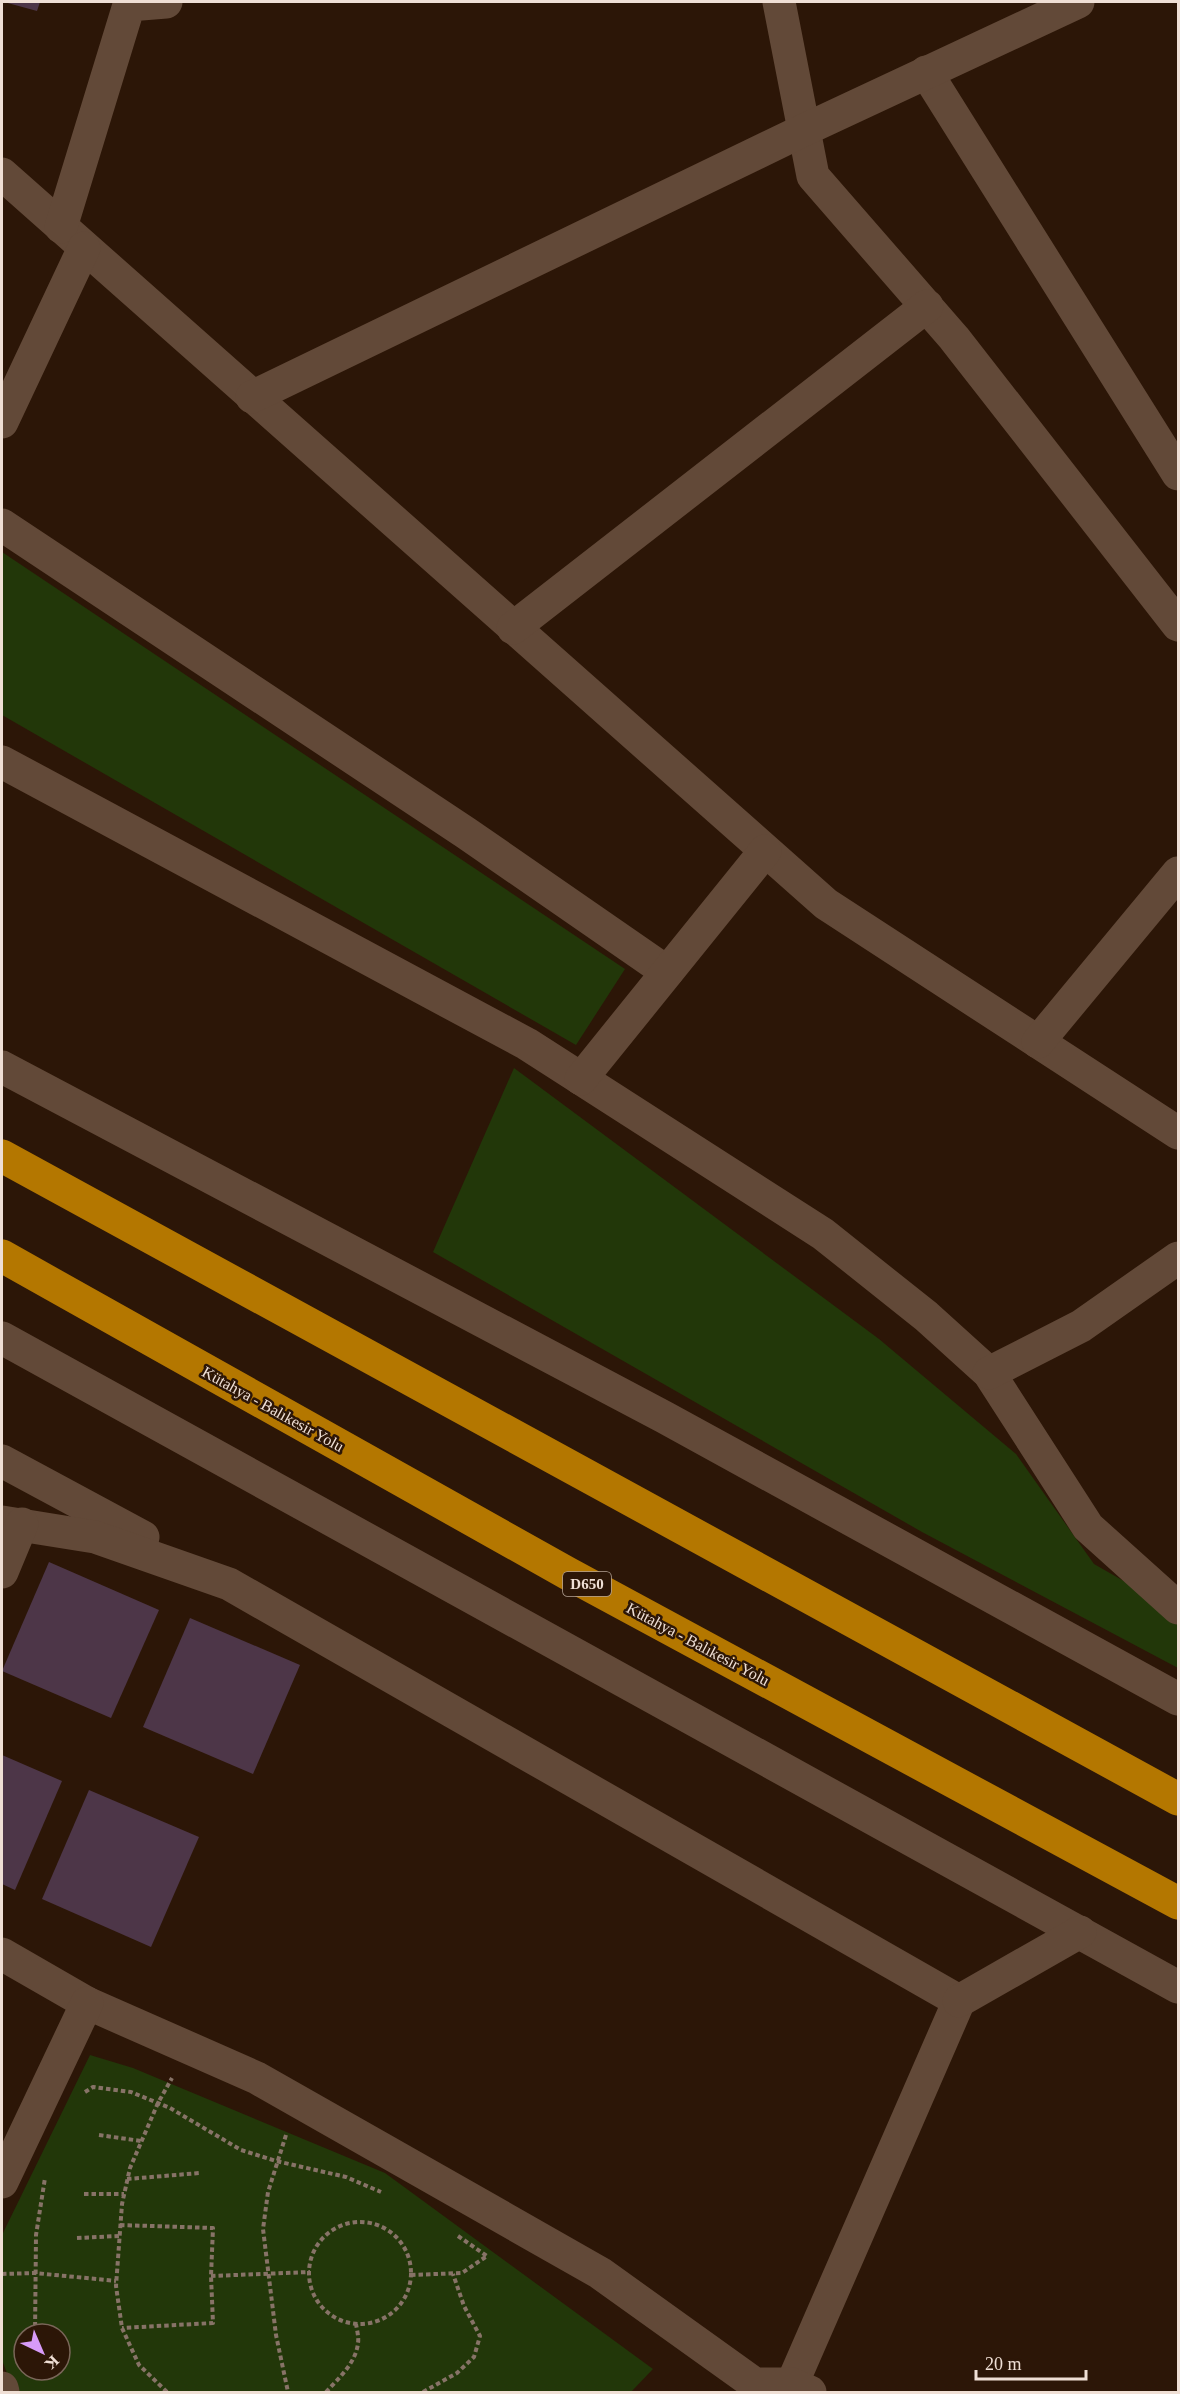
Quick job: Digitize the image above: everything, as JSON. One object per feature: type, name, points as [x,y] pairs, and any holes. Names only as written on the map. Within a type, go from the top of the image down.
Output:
[{"type":"highway","points":[[2,1156],[1179,1799]]},
{"type":"highway","name":"Kütahya - Balıkesir Yolu","points":[[2,1256],[567,1573],[1179,1903]]},
{"type":"street","points":[[2,422],[73,237],[129,5],[166,2]]},
{"type":"street","points":[[779,2],[813,176],[954,338],[1179,625]]},
{"type":"street","points":[[252,397],[804,130],[1078,2]]},
{"type":"street","points":[[926,72],[1179,474]]},
{"type":"street","points":[[2,174],[826,904],[1179,1133]]},
{"type":"street","points":[[513,628],[927,306]]},
{"type":"street","points":[[2,525],[466,833],[667,972]]},
{"type":"street","points":[[2,762],[527,1044],[823,1234],[926,1316],[989,1373],[1089,1527],[1179,1608]]},
{"type":"street","points":[[581,1079],[765,851]]},
{"type":"street","points":[[1038,1042],[1179,873]]},
{"type":"street","points":[[2,1067],[664,1417],[1179,1700]]},
{"type":"street","points":[[989,1373],[1081,1326],[1177,1262]]},
{"type":"street","points":[[2,1338],[1179,1987]]},
{"type":"street","points":[[2,1461],[229,1584],[959,2001]]},
{"type":"street","points":[[2,1572],[12,1523],[95,1538],[229,1584]]},
{"type":"street","points":[[2,1954],[87,2003],[257,2078],[600,2273],[746,2388],[801,2388],[959,2001],[1080,1932]]},
{"type":"street","points":[[2,2182],[87,2003]]},
{"type":"street","points":[[2,2388],[3,2392]]},
{"type":"path","points":[[165,2392],[139,2365],[122,2328],[116,2281],[119,2236],[130,2168],[158,2103],[189,2048]]},
{"type":"path","points":[[76,2097],[93,2087],[131,2092],[204,2127],[241,2150],[276,2161],[346,2176],[386,2195]]},
{"type":"path","points":[[288,2392],[276,2336],[264,2229],[268,2192],[276,2161],[298,2101]]},
{"type":"path","points":[[99,2135],[141,2141]]},
{"type":"path","points":[[35,2322],[36,2235],[47,2170]]},
{"type":"path","points":[[127,2180],[200,2173]]},
{"type":"path","points":[[84,2194],[124,2194]]},
{"type":"path","points":[[355,2222],[380,2226],[401,2242],[409,2258],[411,2275],[408,2291],[399,2305],[387,2316],[372,2322],[356,2324],[341,2320],[327,2312],[316,2299],[310,2284],[310,2272],[314,2251],[324,2237],[338,2226],[355,2222]]},
{"type":"path","points":[[120,2225],[213,2228],[211,2276],[213,2323],[122,2328]]},
{"type":"path","points":[[411,2275],[462,2273],[487,2256],[518,2226]]},
{"type":"path","points":[[449,2230],[487,2256]]},
{"type":"path","points":[[77,2238],[119,2236]]},
{"type":"path","points":[[211,2276],[310,2272]]},
{"type":"path","points":[[2,2274],[35,2273],[116,2281]]},
{"type":"path","points":[[423,2392],[457,2373],[474,2358],[480,2336],[464,2306],[453,2274]]},
{"type":"path","points":[[326,2392],[343,2375],[352,2361],[358,2343],[356,2324]]},
{"type":"green space","points":[[2,552],[625,969],[576,1045],[2,715]]},
{"type":"green space","points":[[514,1068],[879,1339],[1016,1454],[1094,1564],[1178,1612],[1178,1668],[922,1532],[433,1252]]},
{"type":"green space","points":[[90,2055],[133,2068],[385,2173],[653,2369],[631,2392],[14,2392],[2,2360],[2,2235]]},
{"type":"building","points":[[4,2],[40,2],[37,11]]},
{"type":"building","points":[[49,1562],[159,1610],[111,1718],[2,1671]]},
{"type":"building","points":[[190,1618],[300,1665],[253,1774],[143,1727]]},
{"type":"building","points":[[2,1755],[62,1781],[15,1890],[2,1884]]},
{"type":"building","points":[[89,1790],[199,1837],[151,1947],[42,1899]]}]
